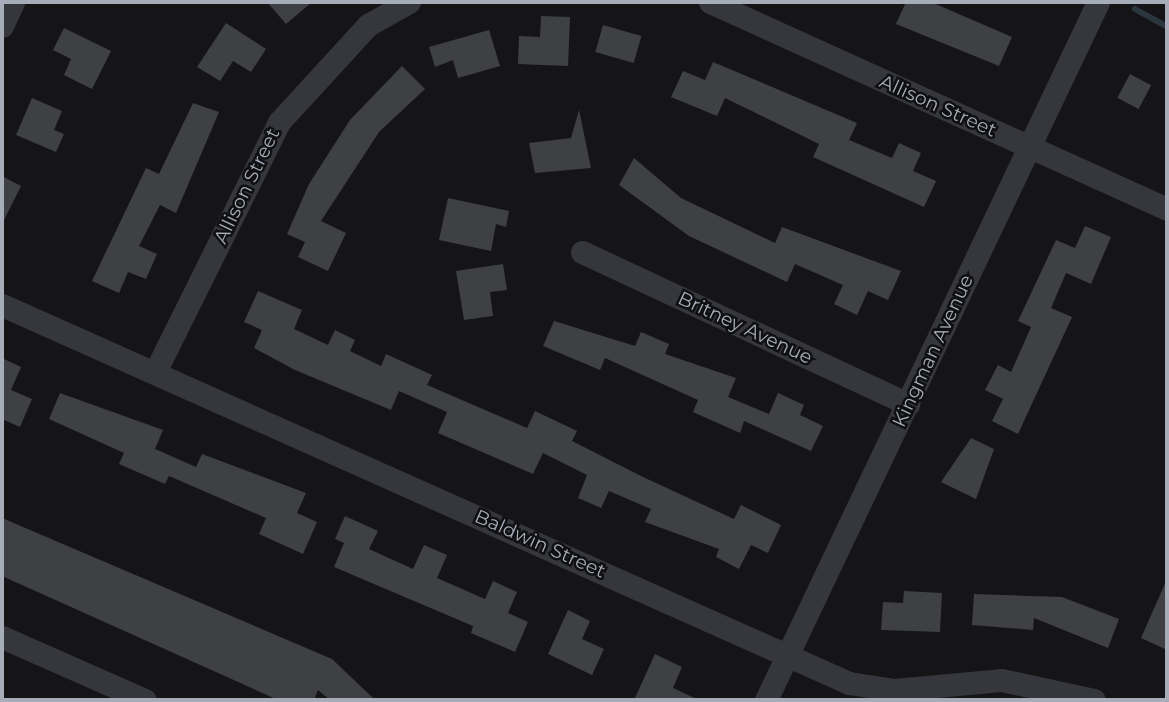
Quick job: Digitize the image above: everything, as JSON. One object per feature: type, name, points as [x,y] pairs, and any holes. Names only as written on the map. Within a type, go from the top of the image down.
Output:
[{"type":"street","points":[[2,26],[13,2]]},
{"type":"street","name":"Allison Street","points":[[155,372],[279,122],[368,25],[409,2]]},
{"type":"street","name":"Allison Street","points":[[710,2],[1167,209]]},
{"type":"street","name":"Kingman Avenue","points":[[766,700],[1098,2]]},
{"type":"street","name":"Britney Avenue","points":[[582,252],[908,404]]},
{"type":"street","name":"Baldwin Street","points":[[2,305],[849,683],[883,688],[1002,680],[1094,700]]},
{"type":"street","points":[[2,637],[145,700]]},
{"type":"building","points":[[267,2],[312,2],[286,24]]},
{"type":"building","points":[[906,2],[931,2],[1012,37],[999,66],[896,24]]},
{"type":"building","points":[[541,16],[570,17],[568,66],[518,64],[519,36],[540,37]]},
{"type":"building","points":[[226,23],[266,49],[251,72],[233,61],[220,81],[197,67]]},
{"type":"building","points":[[603,25],[641,36],[634,63],[595,52]]},
{"type":"building","points":[[64,28],[111,51],[92,89],[64,75],[71,59],[53,50]]},
{"type":"building","points":[[489,30],[500,66],[458,78],[453,60],[435,67],[429,47]]},
{"type":"building","points":[[713,62],[857,123],[849,140],[892,158],[899,143],[921,153],[913,171],[936,181],[924,207],[813,157],[819,144],[725,98],[717,116],[671,97],[683,71],[705,80]]},
{"type":"building","points":[[402,66],[425,89],[379,132],[321,221],[346,233],[328,271],[298,257],[305,242],[287,234],[309,184],[350,120]]},
{"type":"building","points":[[1130,74],[1151,85],[1139,109],[1117,98]]},
{"type":"building","points":[[32,98],[62,111],[54,130],[64,134],[56,152],[16,135]]},
{"type":"building","points":[[193,103],[219,112],[176,213],[160,205],[139,246],[157,254],[146,279],[128,272],[119,293],[92,281],[146,168],[159,174]]},
{"type":"building","points":[[579,110],[591,168],[535,173],[529,143],[571,138]]},
{"type":"building","points":[[634,158],[681,198],[775,243],[782,227],[901,271],[888,300],[868,291],[857,315],[834,304],[843,285],[795,264],[787,282],[689,236],[619,185]]},
{"type":"building","points":[[2,176],[21,186],[2,224]]},
{"type":"building","points":[[448,198],[509,211],[506,227],[496,224],[491,251],[439,240]]},
{"type":"building","points":[[1085,226],[1111,237],[1091,284],[1066,273],[1051,308],[1072,317],[1018,434],[992,421],[1003,399],[985,390],[998,365],[1011,372],[1031,327],[1018,321],[1056,240],[1075,248]]},
{"type":"building","points":[[503,264],[507,290],[490,292],[493,316],[464,320],[456,271]]},
{"type":"building","points":[[258,291],[302,310],[294,329],[328,345],[335,330],[355,340],[350,351],[381,366],[386,354],[432,375],[427,385],[527,428],[535,411],[577,431],[572,441],[643,477],[734,519],[741,505],[781,525],[768,553],[751,545],[739,569],[716,557],[719,549],[645,522],[651,509],[609,491],[601,508],[578,498],[587,475],[543,453],[533,474],[438,433],[447,412],[399,391],[391,410],[295,370],[254,348],[262,330],[244,322]]},
{"type":"building","points":[[554,321],[635,346],[641,332],[669,344],[665,354],[736,378],[728,397],[769,414],[778,393],[804,405],[800,415],[823,426],[811,451],[744,421],[740,433],[693,412],[698,400],[605,358],[600,370],[543,346]]},
{"type":"building","points":[[2,358],[21,367],[11,390],[32,399],[20,427],[2,419]]},
{"type":"building","points":[[60,393],[163,430],[155,449],[196,467],[202,454],[306,493],[297,513],[317,522],[303,554],[259,534],[266,518],[169,476],[165,484],[119,464],[124,453],[49,419]]},
{"type":"building","points":[[971,438],[994,449],[976,499],[941,482]]},
{"type":"building","points":[[345,516],[378,531],[369,549],[413,569],[424,545],[447,555],[437,578],[485,599],[493,581],[517,592],[508,613],[528,622],[515,652],[471,633],[473,626],[334,567],[344,543],[335,539]]},
{"type":"building","points":[[2,518],[332,659],[375,700],[330,700],[318,690],[314,700],[278,700],[2,576]]},
{"type":"building","points":[[1167,579],[1167,650],[1141,638]]},
{"type":"building","points":[[904,591],[942,593],[940,632],[881,630],[883,602],[903,603]]},
{"type":"building","points":[[974,594],[1062,597],[1119,619],[1108,648],[1034,618],[1033,630],[972,625]]},
{"type":"building","points":[[568,610],[590,621],[582,639],[604,649],[592,675],[548,654]]},
{"type":"building","points":[[655,654],[682,667],[673,688],[699,700],[634,700]]},
{"type":"waterway","points":[[1135,9],[1167,27]]}]
